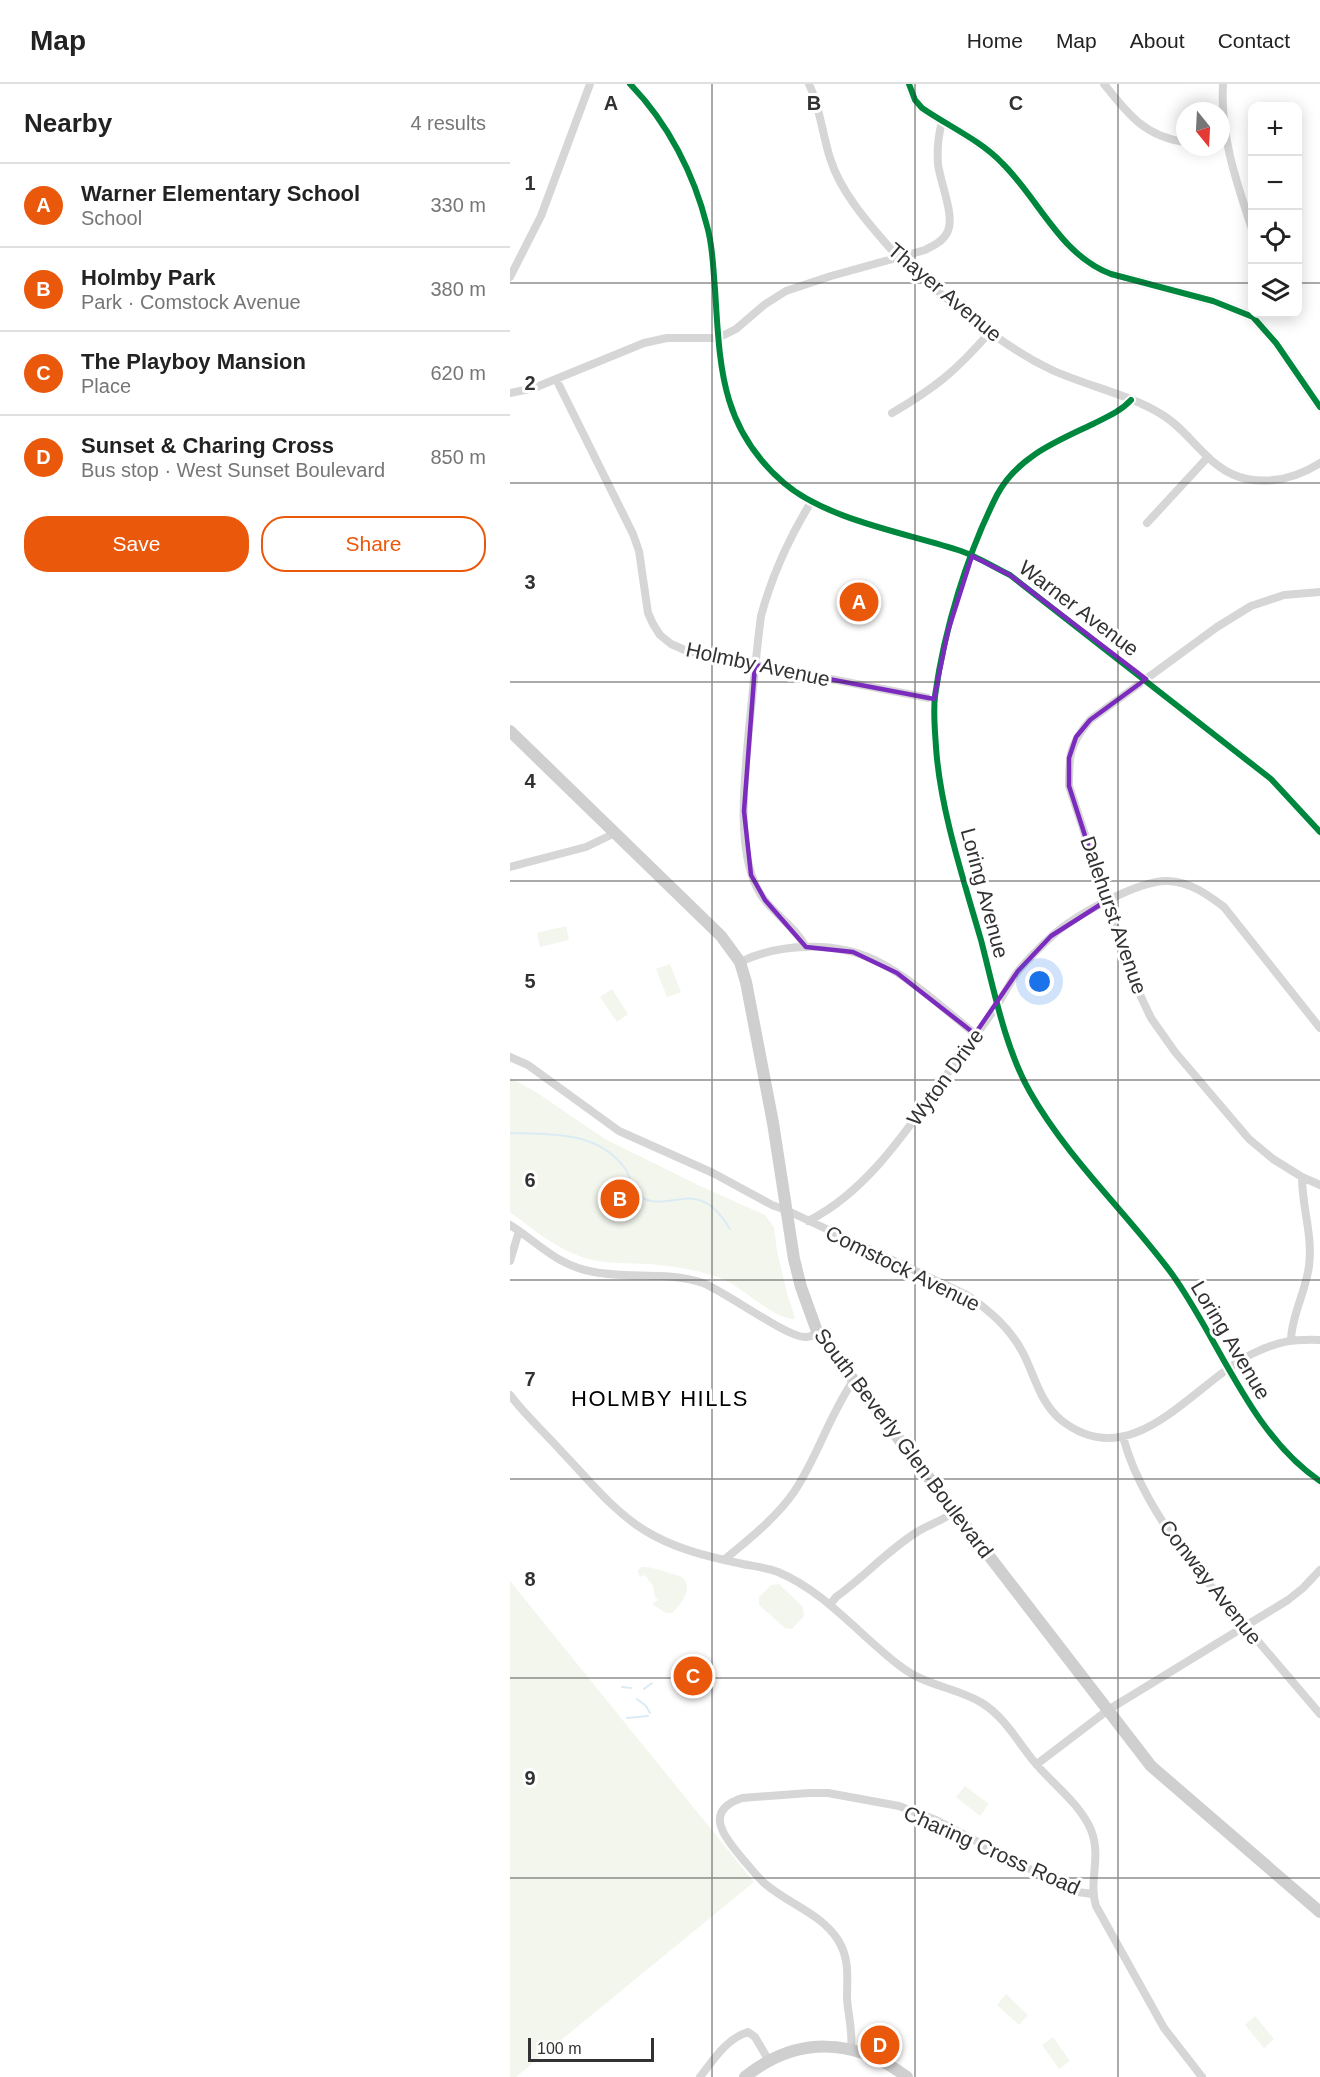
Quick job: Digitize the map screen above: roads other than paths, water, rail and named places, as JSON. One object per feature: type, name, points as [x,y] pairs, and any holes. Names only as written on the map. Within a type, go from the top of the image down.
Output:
[{"type":"main road","name":"South Beverly Glen Boulevard","points":[[510,731],[721,936],[740,962],[746,982],[773,1123],[786,1210],[801,1287],[818,1334],[1151,1766],[1320,1912]]},
{"type":"main road","points":[[745,2077],[769,2061],[804,2048],[829,2046],[851,2048],[892,2065],[907,2077]]},
{"type":"street","points":[[510,277],[541,216],[590,84]]},
{"type":"street","name":"Warner Avenue","points":[[630,84],[667,130],[690,174],[708,226],[718,338],[727,398],[737,423],[759,456],[778,476],[811,502],[838,513],[972,556],[1010,575],[1271,778],[1320,832]]},
{"type":"street","name":"Thayer Avenue","points":[[808,84],[818,107],[830,158],[839,181],[852,200],[898,256],[988,333],[1053,370],[1162,414],[1208,457],[1228,472],[1246,479],[1287,478],[1305,472],[1320,463]]},
{"type":"street","points":[[909,84],[915,100],[922,108],[1004,164],[1077,255],[1087,263],[1111,274],[1213,301],[1248,313]]},
{"type":"street","points":[[1104,84],[1128,115],[1146,129],[1176,140]]},
{"type":"street","points":[[1223,84],[1223,102]]},
{"type":"street","points":[[510,393],[556,379],[644,343],[667,338],[718,338],[736,329],[764,305],[786,291],[898,256],[925,250],[938,243],[946,235],[950,226],[938,164],[938,135],[942,122]]},
{"type":"street","points":[[1229,156],[1248,217]]},
{"type":"street","points":[[1256,318],[1320,407]]},
{"type":"street","points":[[892,413],[926,394],[949,376],[970,356],[988,333]]},
{"type":"street","name":"Holmby Avenue","points":[[556,379],[633,534],[644,573],[648,613],[656,629],[671,644],[687,651],[934,699]]},
{"type":"street","name":"Loring Avenue","points":[[1131,400],[1125,407],[1110,416],[1047,446],[1025,461],[1009,477],[998,494],[972,556],[948,631],[934,699],[936,750],[942,792],[998,1004],[1017,1064],[1029,1091],[1050,1124],[1172,1274],[1263,1425],[1291,1458],[1320,1481]]},
{"type":"street","points":[[1147,523],[1208,457]]},
{"type":"street","points":[[806,947],[801,937],[757,889],[747,854],[744,811],[761,616],[767,591],[782,554],[811,502]]},
{"type":"street","name":"Dalehurst Avenue","points":[[1320,592],[1284,595],[1251,606],[1217,627],[1090,720],[1076,737],[1070,758],[1070,786],[1133,980],[1151,1018],[1175,1052],[1249,1139],[1272,1159],[1320,1185]]},
{"type":"street","points":[[510,867],[586,847],[615,833]]},
{"type":"street","name":"Wyton Drive","points":[[808,1221],[827,1211],[879,1163],[905,1133],[998,1004],[1018,971],[1051,936],[1106,901],[1147,883],[1168,881],[1188,884],[1206,893],[1224,907],[1320,1028]]},
{"type":"street","points":[[740,962],[756,954],[806,947],[853,952],[875,960],[897,973],[975,1034]]},
{"type":"street","name":"Comstock Avenue","points":[[510,1057],[528,1065],[619,1131],[713,1173],[772,1205],[967,1295],[989,1311],[1015,1340],[1048,1406],[1060,1419],[1078,1431],[1098,1436],[1123,1437],[1144,1430],[1252,1354],[1291,1339],[1320,1340]]},
{"type":"street","points":[[1291,1339],[1291,1327],[1304,1293],[1311,1244],[1302,1193],[1302,1177]]},
{"type":"street","points":[[510,1225],[549,1255],[573,1266],[593,1272],[662,1275],[703,1283],[790,1333],[803,1338],[818,1334]]},
{"type":"street","points":[[510,1261],[519,1231]]},
{"type":"street","points":[[724,1560],[784,1506],[796,1489],[841,1399],[853,1381]]},
{"type":"street","points":[[510,1395],[624,1516],[662,1540],[693,1552],[775,1571],[795,1580],[830,1605],[900,1666],[915,1676],[970,1697],[997,1714],[1036,1764],[1078,1809],[1092,1832],[1097,1860],[1092,1894],[1096,1906],[1164,2028],[1202,2077]]},
{"type":"street","name":"Conway Avenue","points":[[1123,1437],[1126,1449],[1150,1501],[1189,1560],[1320,1714]]},
{"type":"street","points":[[830,1605],[836,1597],[904,1541],[918,1531],[943,1520],[954,1511]]},
{"type":"street","points":[[1036,1764],[1108,1710],[1288,1600],[1320,1570]]},
{"type":"street","name":"Charing Cross Road","points":[[851,2048],[852,2036],[847,1998],[849,1980],[846,1958],[839,1941],[818,1920],[761,1881],[727,1840],[721,1830],[719,1820],[726,1806],[733,1801],[756,1797],[819,1793],[899,1806],[936,1820],[1066,1888],[1092,1894]]},
{"type":"street","points":[[700,2077],[721,2049],[737,2035],[748,2032],[755,2037],[769,2061]]},
{"type":"waterway","points":[[510,1133],[572,1137],[600,1147],[613,1155],[624,1167],[635,1190],[642,1198],[656,1202],[683,1199],[705,1202],[721,1216],[730,1229]]},
{"type":"waterway","points":[[644,1689],[652,1683]]},
{"type":"waterway","points":[[622,1687],[631,1688]]},
{"type":"waterway","points":[[637,1699],[646,1706],[650,1713]]},
{"type":"waterway","points":[[627,1718],[648,1716]]},
{"type":"place","name":"Warner Elementary School","points":[[859,602]]},
{"type":"place","name":"Holmby Park","points":[[620,1199]]},
{"type":"place","name":"The Playboy Mansion","points":[[693,1676]]},
{"type":"place","name":"Sunset & Charing Cross","points":[[880,2045]]},
{"type":"district","name":"HOLMBY HILLS","points":[[660,1398]]}]
